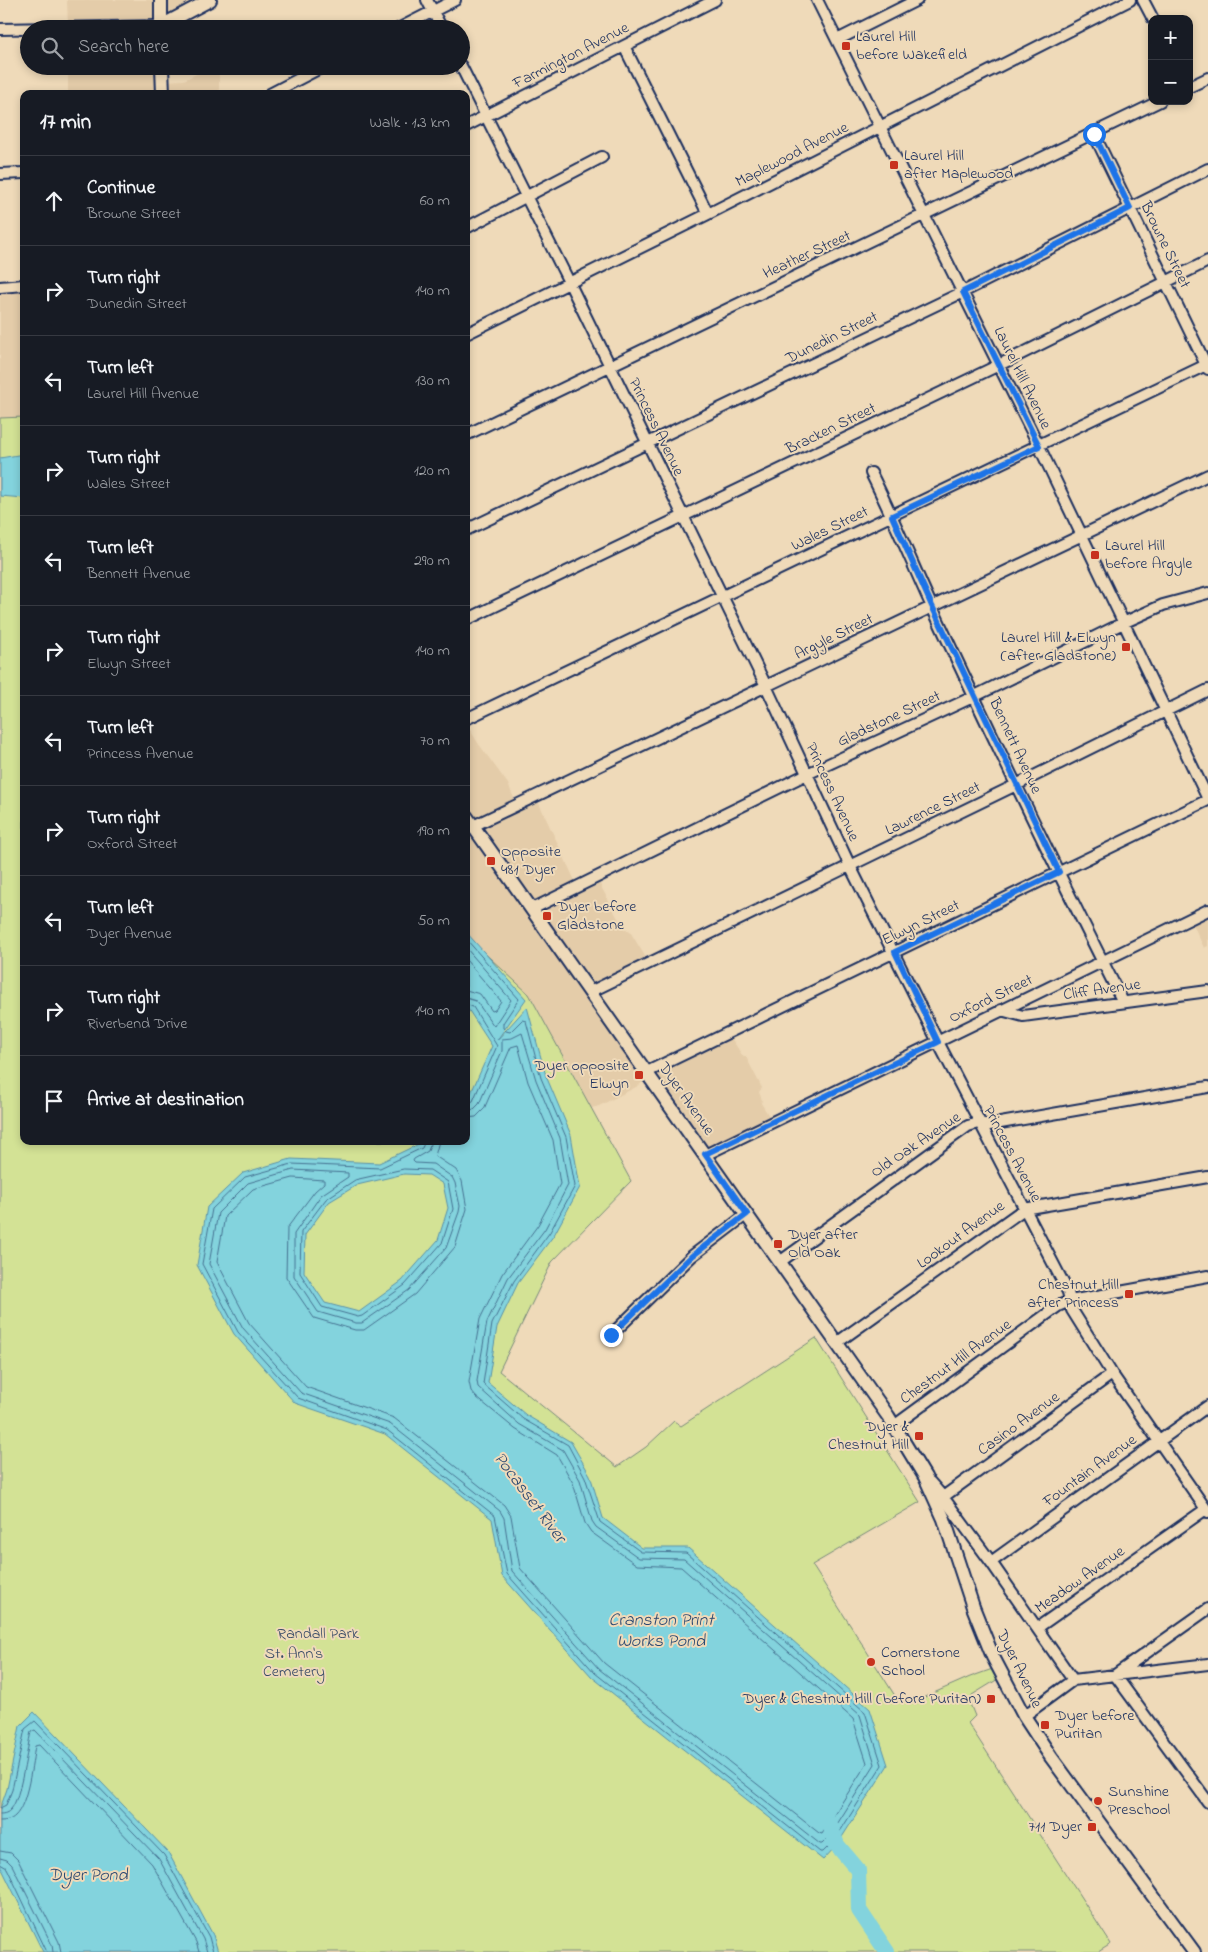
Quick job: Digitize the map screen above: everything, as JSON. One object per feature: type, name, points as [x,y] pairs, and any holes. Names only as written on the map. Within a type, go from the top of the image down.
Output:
[{"type":"main road","points":[[161,0],[161,20]]},
{"type":"main road","points":[[174,20],[210,0]]},
{"type":"main road","points":[[162,75],[163,90]]},
{"type":"main road","name":"Dyer Avenue","points":[[470,821],[838,1342],[894,1426],[925,1477],[944,1519],[973,1607],[993,1657],[1024,1716],[1051,1757],[1194,1952]]},
{"type":"street","points":[[427,0],[438,20]]},
{"type":"street","points":[[416,20],[455,0]]},
{"type":"street","name":"Farmington Avenue","points":[[470,124],[715,0]]},
{"type":"street","name":"Laurel Hill Avenue","points":[[818,0],[1039,446],[1208,799]]},
{"type":"street","points":[[837,40],[917,0]]},
{"type":"street","name":"Maplewood Avenue","points":[[470,332],[708,214],[1130,0]]},
{"type":"street","points":[[1143,0],[1150,15]]},
{"type":"street","points":[[0,29],[20,29]]},
{"type":"street","points":[[624,46],[708,214]]},
{"type":"street","points":[[278,90],[307,75]]},
{"type":"street","name":"Princess Avenue","points":[[466,75],[648,443],[766,686],[850,866],[895,952],[978,1123],[1068,1292],[1072,1310],[1112,1374],[1207,1510]]},
{"type":"street","points":[[1193,85],[1208,78]]},
{"type":"street","name":"Heather Street","points":[[470,433],[925,216],[1152,105]]},
{"type":"street","name":"Browne Street","points":[[1094,134],[1207,367]]},
{"type":"street","points":[[470,226],[602,157]]},
{"type":"street","name":"Dunedin Street","points":[[470,528],[963,292],[1208,169]]},
{"type":"street","points":[[0,174],[20,173]]},
{"type":"street","name":"Bracken Street","points":[[470,618],[999,365],[1208,261]]},
{"type":"street","points":[[0,287],[20,285]]},
{"type":"street","name":"Wales Street","points":[[470,718],[1207,367]]},
{"type":"street","name":"Bennett Avenue","points":[[871,473],[1016,785],[1123,1002]]},
{"type":"street","name":"Argyle Street","points":[[470,821],[766,686],[1208,474]]},
{"type":"street","name":"Gladstone Street","points":[[532,909],[807,774],[975,696],[1123,623],[1163,605],[1208,593]]},
{"type":"street","name":"Lawrence Street","points":[[590,992],[1167,712],[1208,690]]},
{"type":"street","name":"Elwyn Street","points":[[647,1072],[1208,799]]},
{"type":"street","name":"Oxford Street","points":[[705,1154],[1208,910]]},
{"type":"street","name":"Cliff Avenue","points":[[1001,1010],[1023,1016],[1208,991]]},
{"type":"street","name":"Old Oak Avenue","points":[[781,1261],[903,1171],[968,1126],[978,1123],[989,1125],[1208,1087]]},
{"type":"street","name":"Lookout Avenue","points":[[838,1342],[1024,1209],[1208,1177]]},
{"type":"street","points":[[611,1335],[692,1256],[747,1214]]},
{"type":"street","name":"Chestnut Hill Avenue","points":[[894,1426],[1051,1311],[1070,1301],[1208,1276]]},
{"type":"street","name":"Casino Avenue","points":[[943,1497],[1112,1374]]},
{"type":"street","name":"Fountain Avenue","points":[[991,1562],[1158,1440],[1208,1406]]},
{"type":"street","name":"Dyer Avenue","points":[[925,1477],[943,1497],[991,1562]]},
{"type":"street","name":"Meadow Avenue","points":[[991,1562],[1037,1628],[1207,1510]]},
{"type":"street","points":[[1115,1675],[1208,1610]]},
{"type":"street","points":[[1037,1628],[1073,1680]]},
{"type":"street","points":[[1024,1716],[1073,1680],[1208,1664]]},
{"type":"street","points":[[1115,1675],[1208,1802]]},
{"type":"shaded area","points":[[67,0],[208,0],[169,20],[68,20]]},
{"type":"shaded area","points":[[68,75],[163,75],[164,81],[184,80],[194,75],[219,75],[219,90],[68,90]]},
{"type":"shaded area","points":[[20,284],[20,446],[0,448],[0,286]]},
{"type":"shaded area","points":[[470,730],[508,784],[516,803],[536,797],[577,885],[596,877],[624,930],[629,930],[648,961],[590,990],[646,1070],[728,1033],[742,1055],[746,1057],[762,1088],[759,1092],[762,1100],[761,1103],[772,1121],[707,1153],[649,1077],[638,1086],[570,1121],[470,942]]},
{"type":"shaded area","points":[[1208,911],[1208,946],[1204,948],[1191,920]]},
{"type":"green space","name":"Randall Park","points":[[20,417],[20,1145],[470,1145],[470,940],[529,994],[631,1181],[552,1262],[499,1371],[617,1467],[646,1447],[674,1421],[681,1426],[816,1338],[920,1502],[812,1565],[897,1699],[903,1701],[920,1699],[998,1667],[1003,1676],[972,1695],[970,1704],[975,1716],[968,1723],[1111,1944],[1098,1952],[0,1952],[0,418]]},
{"type":"water","points":[[20,455],[20,498],[0,496],[0,458]]},
{"type":"water","name":"Cranston Print Works Pond","points":[[470,936],[526,999],[497,1040],[527,1007],[546,1076],[571,1135],[580,1187],[554,1235],[518,1283],[497,1327],[488,1383],[526,1415],[571,1442],[590,1475],[603,1518],[642,1548],[688,1548],[870,1709],[888,1765],[837,1845],[823,1860],[592,1677],[502,1576],[492,1519],[385,1434],[295,1403],[234,1334],[197,1265],[207,1207],[243,1173],[291,1159],[379,1163],[417,1145],[470,1145],[470,1095],[492,1046],[470,1012]],"holes":[[[404,1174],[429,1175],[443,1184],[448,1208],[438,1240],[402,1281],[359,1312],[325,1303],[304,1272],[305,1235],[329,1202],[357,1185]]]},
{"type":"water","name":"Dyer Pond","points":[[34,1712],[168,1852],[213,1935],[218,1952],[43,1952],[0,1865],[0,1809],[7,1789],[20,1726]]},
{"type":"waterway","name":"Pocasset River","points":[[830,1825],[837,1845],[858,1870],[859,1910],[887,1952]]},
{"type":"place","name":"Laurel Hill before Wakefield","points":[[846,46]]},
{"type":"place","name":"Laurel Hill after Maplewood","points":[[894,165]]},
{"type":"place","name":"Laurel Hill before Argyle","points":[[1095,555]]},
{"type":"place","name":"Laurel Hill & Elwyn (after Gladstone)","points":[[1126,647]]},
{"type":"place","name":"Opposite 481 Dyer","points":[[491,861]]},
{"type":"place","name":"Dyer before Gladstone","points":[[547,916]]},
{"type":"place","name":"Dyer opposite Elwyn","points":[[639,1075]]},
{"type":"place","name":"Dyer after Old Oak","points":[[778,1244]]},
{"type":"place","name":"Chestnut Hill after Princess","points":[[1129,1294]]},
{"type":"place","name":"Dyer & Chestnut Hill","points":[[919,1436]]},
{"type":"place","name":"Cornerstone School","points":[[871,1662]]},
{"type":"place","name":"Dyer & Chestnut Hill (before Puritan)","points":[[991,1699]]},
{"type":"place","name":"Dyer before Puritan","points":[[1045,1725]]},
{"type":"place","name":"Sunshine Preschool","points":[[1098,1801]]},
{"type":"place","name":"711 Dyer","points":[[1092,1827]]},
{"type":"route","points":[[611,1335],[692,1256],[747,1214],[705,1154],[938,1042],[895,952],[1059,872],[932,606],[892,516],[1039,446],[963,292],[1130,208],[1094,134]]},
{"type":"park label","name":"St. Ann's Cemetery","points":[[294,1663]]}]
